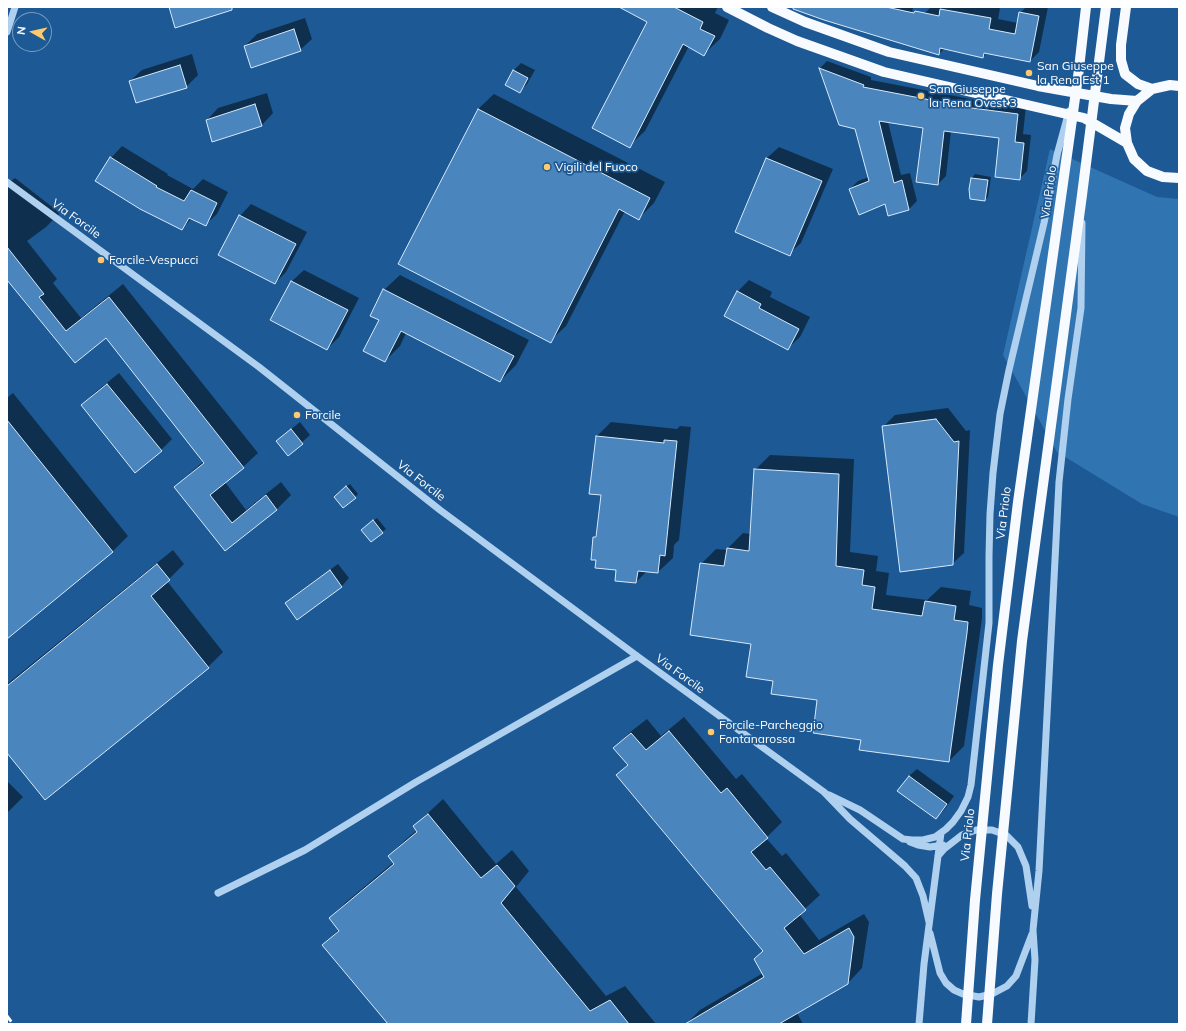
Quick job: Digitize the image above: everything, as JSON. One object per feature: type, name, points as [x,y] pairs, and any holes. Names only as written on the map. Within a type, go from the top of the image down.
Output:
[{"type":"main road","points":[[727,7],[797,41],[884,72],[1084,118],[1127,143]]},
{"type":"main road","points":[[772,7],[805,22],[889,52],[1038,86],[1111,99],[1137,101]]},
{"type":"main road","name":"Via Priolo","points":[[966,1024],[975,900],[999,658],[1018,502],[1078,77],[1086,7]]},
{"type":"main road","points":[[988,1024],[997,894],[1022,641],[1106,7]]},
{"type":"main road","points":[[1126,7],[1121,45],[1121,60],[1125,74],[1138,84],[1152,89]]},
{"type":"main road","points":[[1179,86],[1170,85],[1152,89],[1137,101],[1129,114],[1125,128],[1127,143],[1134,159],[1147,171],[1163,177],[1179,178]]},
{"type":"street","points":[[7,32],[12,10]]},
{"type":"street","points":[[903,839],[923,840],[935,837],[941,833],[953,822],[961,810],[968,797],[971,785],[989,624],[989,556],[993,473],[1000,414],[1044,223],[1057,155],[1078,77]]},
{"type":"street","name":"Via Forcile","points":[[7,182],[259,367],[440,510],[824,792]]},
{"type":"street","points":[[1031,1024],[1035,960],[1033,930],[1039,871],[1047,731],[1058,482],[1081,308],[1082,195]]},
{"type":"street","points":[[218,893],[305,850],[416,782],[637,656]]},
{"type":"street","points":[[824,792],[860,810],[903,839],[918,845],[930,847],[949,844]]},
{"type":"street","points":[[824,792],[850,819],[905,866],[916,878],[923,896],[940,973],[946,983],[954,990],[963,994],[978,997],[992,994],[1007,986],[1016,976],[1033,930]]},
{"type":"street","points":[[937,858],[949,844],[962,835],[976,830],[992,830],[1006,835],[1018,847],[1026,866],[1034,917]]},
{"type":"street","points":[[919,1024],[924,964],[941,833]]},
{"type":"shaded area","points":[[1050,149],[1157,197],[1179,199],[1179,517],[1142,504],[1057,452],[1003,355]]},
{"type":"building","points":[[169,7],[232,7],[232,10],[175,28]]},
{"type":"building","points":[[619,7],[674,7],[703,22],[700,29],[715,36],[704,56],[683,44],[630,148],[592,128],[647,22]]},
{"type":"building","points":[[793,7],[886,7],[914,13],[915,11],[939,16],[940,9],[991,18],[989,29],[1015,34],[1019,12],[1039,16],[1030,62],[984,53],[983,58],[940,48],[939,55],[824,20],[793,9]]},
{"type":"building","points":[[294,29],[301,51],[251,68],[244,46]]},
{"type":"building","points":[[180,65],[187,88],[136,103],[129,81]]},
{"type":"building","points":[[819,68],[864,85],[863,87],[972,108],[1018,114],[1015,142],[1024,143],[1020,180],[995,177],[999,138],[944,131],[938,185],[916,182],[923,128],[879,121],[894,183],[902,180],[909,210],[888,216],[885,204],[859,215],[849,189],[869,181],[855,129],[839,125]]},
{"type":"building","points":[[513,70],[528,78],[520,93],[505,85]]},
{"type":"building","points":[[255,104],[262,126],[212,142],[206,120]]},
{"type":"building","points":[[478,109],[650,198],[639,220],[619,209],[551,343],[398,264]]},
{"type":"building","points":[[110,157],[157,186],[156,187],[184,201],[191,190],[217,203],[206,226],[189,218],[182,230],[140,209],[95,181]]},
{"type":"building","points":[[766,158],[822,181],[790,256],[735,232]]},
{"type":"building","points":[[971,178],[988,180],[985,201],[970,199],[969,189]]},
{"type":"building","points":[[239,215],[296,244],[275,284],[218,255]]},
{"type":"building","points":[[7,247],[44,294],[39,297],[66,331],[109,297],[244,468],[210,495],[232,523],[266,495],[277,510],[225,551],[174,487],[204,463],[106,338],[75,363],[7,280]]},
{"type":"building","points":[[291,281],[348,310],[327,350],[270,320]]},
{"type":"building","points":[[383,289],[514,356],[500,382],[401,331],[385,362],[363,351],[379,320],[370,316]]},
{"type":"building","points":[[737,291],[761,304],[759,308],[799,329],[788,350],[724,316]]},
{"type":"building","points":[[107,384],[162,451],[135,473],[81,405]]},
{"type":"building","points":[[936,419],[954,442],[959,441],[953,565],[900,572],[882,426]]},
{"type":"building","points":[[7,420],[113,552],[7,639]]},
{"type":"building","points":[[291,429],[303,444],[288,456],[276,441]]},
{"type":"building","points":[[596,436],[664,443],[664,440],[677,441],[665,556],[660,555],[658,573],[638,571],[636,583],[615,581],[616,570],[595,568],[596,560],[591,560],[593,537],[596,537],[601,495],[589,494]]},
{"type":"building","points":[[754,469],[839,474],[836,566],[864,570],[862,585],[875,587],[872,609],[922,616],[925,601],[956,606],[954,620],[968,622],[949,762],[859,750],[861,740],[813,733],[817,700],[771,694],[773,681],[746,677],[751,644],[690,635],[700,563],[724,566],[727,548],[749,551]]},
{"type":"building","points":[[346,486],[356,498],[343,508],[334,497]]},
{"type":"building","points":[[373,520],[383,533],[371,542],[361,530]]},
{"type":"building","points":[[157,564],[170,580],[151,596],[209,668],[45,800],[7,753],[7,686]]},
{"type":"building","points":[[330,570],[342,587],[297,620],[285,603]]},
{"type":"building","points":[[669,731],[721,793],[727,788],[768,838],[751,852],[766,870],[770,867],[806,910],[784,928],[804,954],[849,928],[854,937],[848,984],[779,1024],[685,1024],[764,977],[754,959],[763,951],[616,775],[628,765],[613,748],[631,733],[646,750]]},
{"type":"building","points":[[909,776],[947,804],[936,819],[897,791]]},
{"type":"building","points":[[428,814],[481,878],[497,865],[515,886],[501,903],[590,1011],[610,1000],[629,1024],[388,1024],[322,945],[339,931],[329,918],[394,864],[388,856],[417,832],[413,826]]},
{"type":"railway","points":[[7,1016],[13,1024]]},
{"type":"place","name":"San Giuseppe la Rena Est 1","points":[[1029,73]]},
{"type":"place","name":"San Giuseppe la Rena Ovest 3","points":[[921,96]]},
{"type":"place","name":"Vigili del Fuoco","points":[[547,167]]},
{"type":"place","name":"Forcile-Vespucci","points":[[101,260]]},
{"type":"place","name":"Forcile","points":[[297,415]]},
{"type":"place","name":"Forcile-Parcheggio Fontanarossa","points":[[711,732]]}]
